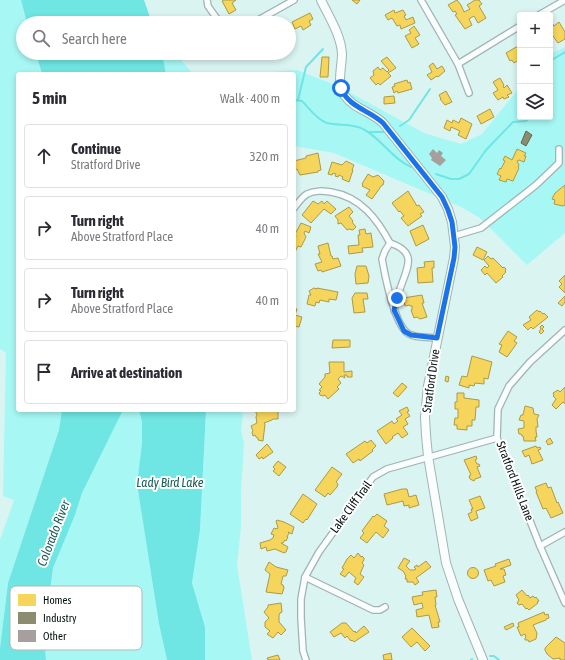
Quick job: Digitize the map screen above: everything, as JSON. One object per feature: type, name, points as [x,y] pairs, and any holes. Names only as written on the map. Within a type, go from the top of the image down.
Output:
[{"type":"street","points":[[207,0],[208,6],[215,16]]},
{"type":"street","points":[[265,16],[294,0]]},
{"type":"street","name":"Stratford Drive","points":[[321,0],[341,44],[342,53],[340,79],[344,95],[355,105],[383,123],[435,187],[448,210],[455,247],[452,270],[428,386],[425,417],[428,456],[448,570],[483,660]]},
{"type":"street","points":[[421,0],[458,64],[469,93]]},
{"type":"street","points":[[544,12],[565,0]]},
{"type":"street","points":[[458,64],[517,28]]},
{"type":"street","points":[[454,236],[481,228],[525,195],[559,163],[559,149]]},
{"type":"street","points":[[296,206],[306,194],[320,190],[351,198],[367,210],[380,224],[390,243],[397,245],[404,251],[410,260],[394,310]]},
{"type":"street","points":[[390,243],[382,259],[394,310],[404,331],[411,335],[437,338]]},
{"type":"street","name":"Stratford Hills Lane","points":[[565,330],[530,362],[509,386],[498,410],[497,438],[540,546],[565,603]]},
{"type":"street","name":"Lake Cliff Trail","points":[[306,660],[303,651],[301,618],[301,599],[305,577],[319,552],[373,477],[387,469],[428,456],[497,438]]},
{"type":"street","points":[[540,546],[565,532]]},
{"type":"street","points":[[305,577],[373,610],[380,610],[385,607]]},
{"type":"shaded area","points":[[0,0],[21,0],[25,16],[16,16],[16,60],[38,60],[41,72],[16,72],[16,412],[62,412],[59,430],[8,583],[0,648],[0,540],[14,500],[3,496],[6,353],[0,349]]},
{"type":"shaded area","points":[[565,47],[565,233],[527,265],[480,218],[461,207],[334,153],[296,146],[296,72],[272,72],[297,70],[338,86],[424,133],[461,144],[482,134],[517,91],[517,120],[553,120],[553,53]]},
{"type":"shaded area","points":[[163,60],[181,60],[191,72],[166,72]]},
{"type":"shaded area","points":[[122,412],[140,412],[142,422],[142,443],[137,484],[159,624],[167,660],[46,660],[45,650],[142,650],[142,586],[51,586],[53,568],[75,515],[82,493]]},
{"type":"shaded area","points":[[206,412],[241,412],[243,415],[241,430],[244,443],[241,493],[241,527],[237,565],[252,660],[205,660],[205,627],[192,583],[200,530]]},
{"type":"water","points":[[21,0],[144,0],[150,16],[25,16]]},
{"type":"water","points":[[38,60],[163,60],[166,72],[41,72]]},
{"type":"water","name":"Colorado River","points":[[62,412],[122,412],[82,493],[75,515],[53,568],[51,586],[10,586],[10,650],[45,650],[46,660],[0,660],[0,648],[8,583],[59,430]]},
{"type":"water","name":"Lady Bird Lake","points":[[140,412],[206,412],[200,530],[192,583],[205,627],[205,660],[167,660],[159,624],[137,484],[142,443],[142,422]]},
{"type":"building: Homes","points":[[236,0],[232,3],[236,10],[229,14],[222,1]]},
{"type":"building: Homes","points":[[352,0],[360,0],[357,4]]},
{"type":"building: Homes","points":[[457,0],[464,12],[470,9],[467,5],[475,0],[479,0],[482,4],[479,6],[486,18],[478,23],[474,16],[469,19],[472,25],[465,29],[455,15],[457,14],[455,11],[453,12],[448,5]]},
{"type":"building: Homes","points":[[394,10],[395,13],[403,10],[406,15],[404,16],[406,20],[413,17],[415,23],[401,29],[400,25],[397,26],[392,18],[388,20],[385,15]]},
{"type":"building: Homes","points":[[310,13],[313,19],[309,21],[311,25],[303,30],[301,26],[296,28],[296,20]]},
{"type":"building: Homes","points":[[559,22],[565,32],[565,39],[558,43],[553,36],[553,24],[554,26]]},
{"type":"building: Homes","points":[[414,26],[420,35],[415,38],[419,44],[412,48],[405,36],[411,33],[409,30]]},
{"type":"building: Homes","points":[[517,47],[517,61],[514,63],[512,60],[510,61],[506,53]]},
{"type":"building: Homes","points":[[322,57],[329,57],[328,77],[320,77]]},
{"type":"building: Homes","points":[[387,57],[396,68],[388,73],[391,76],[380,85],[378,83],[376,85],[370,78],[374,75],[373,71],[378,67],[380,70],[383,68],[387,72],[389,70],[381,61]]},
{"type":"building: Homes","points":[[433,63],[437,69],[442,66],[445,71],[438,77],[437,76],[431,80],[427,75],[432,72],[429,66]]},
{"type":"building: Homes","points":[[500,78],[504,88],[507,85],[512,93],[507,95],[509,97],[504,99],[503,97],[498,100],[493,93],[498,90],[493,82]]},
{"type":"building: Homes","points":[[407,80],[408,83],[410,82],[412,89],[398,93],[397,91],[394,93],[392,87],[395,86],[394,84]]},
{"type":"building: Homes","points":[[446,91],[452,102],[445,105],[440,99],[439,95]]},
{"type":"building: Homes","points":[[394,96],[395,103],[384,104],[384,97]]},
{"type":"building: Homes","points":[[490,109],[494,117],[481,124],[477,116]]},
{"type":"building: Homes","points":[[461,118],[472,124],[466,139],[458,135],[460,131],[451,127],[450,131],[444,128],[447,120],[452,123],[453,120],[459,123]]},
{"type":"building: Homes","points":[[517,149],[526,153],[524,156],[526,156],[524,162],[519,160],[517,161],[519,168],[513,181],[507,179],[506,182],[499,180],[501,176],[497,174],[505,161],[503,160],[505,156],[512,160]]},
{"type":"building: Homes","points":[[318,153],[321,170],[318,172],[300,175],[296,170],[296,160],[306,158],[306,156]]},
{"type":"building: Homes","points":[[346,161],[354,165],[349,182],[342,179],[343,177],[339,175],[338,177],[333,173],[332,175],[328,174],[332,162],[342,165]]},
{"type":"building: Homes","points":[[368,174],[373,177],[378,175],[384,181],[383,185],[372,199],[366,195],[370,190],[362,186]]},
{"type":"building: Homes","points":[[565,185],[565,205],[554,204],[555,200],[552,199],[555,193]]},
{"type":"building: Homes","points":[[408,191],[417,206],[419,205],[424,212],[420,214],[422,216],[408,226],[401,218],[404,216],[392,203]]},
{"type":"building: Homes","points":[[313,201],[318,204],[322,201],[324,204],[327,201],[336,209],[331,214],[324,209],[311,223],[302,215]]},
{"type":"building: Homes","points":[[349,207],[353,212],[349,216],[356,227],[353,230],[347,230],[341,223],[338,224],[338,220],[335,216]]},
{"type":"building: Homes","points":[[301,223],[311,227],[309,233],[305,231],[304,233],[306,237],[301,247],[298,246],[296,250],[296,236],[296,232]]},
{"type":"building: Homes","points":[[423,225],[429,239],[416,246],[410,231]]},
{"type":"building: Homes","points":[[365,229],[366,234],[371,233],[373,247],[362,248],[363,252],[349,254],[348,246],[359,245],[359,230]]},
{"type":"building: Homes","points":[[328,243],[331,256],[333,259],[338,258],[341,266],[322,272],[321,270],[318,271],[315,264],[322,262],[318,254],[320,254],[318,246]]},
{"type":"building: Homes","points":[[477,247],[487,252],[483,260],[473,255]]},
{"type":"building: Homes","points":[[488,256],[491,259],[493,258],[506,269],[506,272],[502,276],[503,277],[496,283],[487,273],[485,275],[481,270],[485,266],[487,268],[489,266],[484,260]]},
{"type":"building: Homes","points":[[434,261],[434,268],[432,268],[433,282],[418,283],[417,268],[425,267],[424,262]]},
{"type":"building: Homes","points":[[357,266],[366,266],[369,276],[368,283],[356,284],[355,274]]},
{"type":"building: Homes","points":[[565,275],[565,293],[559,287],[562,284],[559,281]]},
{"type":"building: Homes","points":[[314,288],[338,292],[336,300],[329,299],[329,302],[320,300],[319,303],[316,302],[315,306],[307,304],[309,295],[311,295],[309,291]]},
{"type":"building: Homes","points":[[355,293],[367,293],[368,299],[363,299],[365,312],[354,313],[352,298]]},
{"type":"building: Homes","points":[[422,295],[424,303],[422,303],[427,317],[420,319],[417,317],[414,318],[411,310],[412,306],[405,306],[403,298]]},
{"type":"building: Homes","points":[[565,296],[565,302],[562,306],[558,303]]},
{"type":"building: Homes","points":[[537,310],[543,314],[544,313],[548,317],[533,329],[531,327],[528,330],[523,325],[531,320],[529,317]]},
{"type":"building: Homes","points":[[296,315],[302,317],[299,327],[296,326]]},
{"type":"building: Homes","points":[[542,325],[544,327],[542,329],[544,331],[541,334],[539,332]]},
{"type":"building: Homes","points":[[508,331],[517,337],[514,341],[517,343],[507,357],[499,352],[502,345],[499,344]]},
{"type":"building: Homes","points":[[333,340],[350,340],[350,347],[332,348]]},
{"type":"building: Homes","points":[[472,356],[492,362],[488,379],[484,378],[484,384],[475,383],[474,386],[469,385],[469,388],[459,385],[462,376],[467,377]]},
{"type":"building: Homes","points":[[329,362],[344,362],[344,372],[352,371],[352,377],[347,377],[347,375],[344,375],[345,378],[341,376],[338,379],[341,383],[337,387],[339,389],[328,399],[325,395],[320,395],[319,393],[321,391],[319,390],[322,387],[319,384],[325,377],[325,374],[330,373]]},
{"type":"building: Homes","points":[[446,376],[449,377],[448,382],[445,381]]},
{"type":"building: Homes","points":[[402,383],[407,387],[398,397],[393,393]]},
{"type":"building: Homes","points":[[565,387],[565,404],[563,402],[556,409],[552,405],[556,399],[553,396],[553,393],[558,390],[560,392]]},
{"type":"building: Homes","points":[[457,393],[464,393],[464,398],[479,400],[479,407],[476,407],[475,420],[472,420],[472,426],[467,426],[467,430],[457,429],[457,425],[454,425],[455,418],[458,418],[458,409],[455,409]]},
{"type":"building: Homes","points":[[525,406],[533,408],[534,414],[539,415],[537,419],[538,427],[536,427],[536,441],[524,441],[523,436],[519,434],[518,429],[524,428],[524,421],[519,420],[521,415],[523,415]]},
{"type":"building: Homes","points":[[407,407],[409,411],[407,412],[410,416],[405,419],[408,424],[403,427],[408,434],[402,438],[398,433],[386,444],[377,431],[392,421],[394,424],[398,421],[396,419],[402,415],[399,411]]},
{"type":"building: Homes","points":[[256,412],[278,412],[278,419],[273,419],[264,423],[263,441],[258,440],[255,435],[253,436],[252,432],[251,426],[257,423]]},
{"type":"building: Homes","points":[[550,438],[553,443],[548,445],[546,441]]},
{"type":"building: Homes","points":[[371,440],[376,446],[372,450],[373,451],[360,461],[359,459],[353,463],[346,454],[365,441],[367,443]]},
{"type":"building: Homes","points":[[267,444],[273,452],[263,459],[262,457],[259,459],[256,455]]},
{"type":"building: Homes","points":[[536,446],[537,448],[540,447],[541,449],[538,450],[543,460],[532,464],[529,455],[525,457],[522,451]]},
{"type":"building: Homes","points":[[476,456],[477,459],[475,460],[480,466],[477,467],[481,477],[475,479],[474,481],[470,479],[469,476],[471,475],[464,460]]},
{"type":"building: Homes","points":[[278,461],[286,467],[279,476],[273,471],[275,469],[273,467]]},
{"type":"building: Homes","points":[[332,467],[342,474],[336,482],[338,484],[337,487],[330,495],[328,493],[325,497],[315,490]]},
{"type":"building: Homes","points":[[546,483],[548,488],[551,487],[557,503],[558,502],[563,513],[551,518],[546,508],[543,509],[535,487]]},
{"type":"building: Homes","points":[[407,489],[409,497],[416,495],[419,505],[409,508],[409,505],[404,506],[403,501],[387,505],[384,494]]},
{"type":"building: Homes","points":[[303,494],[317,504],[307,520],[306,519],[303,523],[290,514]]},
{"type":"building: Homes","points":[[480,496],[485,508],[476,511],[478,518],[471,521],[468,514],[472,512],[471,509],[473,509],[469,500]]},
{"type":"building: Homes","points":[[377,514],[387,521],[384,526],[389,530],[383,538],[376,532],[367,543],[360,538],[364,533],[362,531],[373,516],[374,517]]},
{"type":"building: Homes","points":[[277,520],[294,527],[292,534],[288,532],[286,541],[285,540],[281,543],[288,547],[284,553],[275,549],[267,551],[266,547],[261,549],[260,543],[273,538],[274,535],[271,534],[274,528],[278,528]]},
{"type":"building: Homes","points":[[358,553],[364,558],[362,563],[364,565],[360,574],[364,577],[358,585],[354,582],[356,578],[349,572],[345,577],[340,574],[344,569],[342,568],[347,559],[351,555],[354,558]]},
{"type":"building: Homes","points":[[404,558],[410,561],[406,566],[410,570],[416,569],[414,567],[417,565],[418,567],[426,561],[431,567],[416,578],[419,582],[415,585],[413,582],[407,582],[403,571],[398,568]]},
{"type":"building: Homes","points":[[509,559],[511,565],[500,569],[504,569],[506,575],[503,576],[505,582],[494,586],[491,580],[488,581],[484,570]]},
{"type":"building: Homes","points":[[269,562],[276,567],[288,570],[286,576],[283,576],[281,584],[284,588],[282,594],[266,592],[270,574],[265,570]]},
{"type":"building: Homes","points":[[473,567],[477,569],[479,573],[477,577],[473,579],[469,577],[467,573],[469,569]]},
{"type":"building: Homes","points":[[436,590],[437,597],[435,597],[435,605],[440,622],[438,622],[439,627],[432,628],[429,615],[417,617],[416,610],[423,608],[422,603],[414,605],[412,597],[423,595],[422,592]]},
{"type":"building: Homes","points":[[522,590],[530,598],[533,596],[535,598],[536,597],[539,601],[529,610],[522,604],[519,605],[517,603],[519,600],[516,595]]},
{"type":"building: Homes","points":[[281,603],[282,612],[279,615],[279,622],[286,630],[281,635],[278,632],[273,638],[267,634],[270,631],[265,627],[265,622],[269,618],[264,612],[268,605]]},
{"type":"building: Homes","points":[[544,612],[545,615],[548,614],[549,618],[533,625],[537,633],[536,639],[529,642],[528,640],[525,640],[525,634],[521,636],[517,627],[519,627],[518,623]]},
{"type":"building: Homes","points":[[342,623],[346,623],[356,633],[364,626],[369,632],[354,642],[347,636],[345,638],[341,633],[334,637],[330,632]]},
{"type":"building: Homes","points":[[513,623],[514,626],[506,630],[504,627]]},
{"type":"building: Homes","points":[[412,628],[430,646],[425,651],[417,642],[411,647],[402,637]]},
{"type":"building: Homes","points":[[556,637],[565,643],[565,660],[560,660],[560,658],[553,659],[545,650],[545,648]]},
{"type":"building: Homes","points":[[391,653],[392,660],[384,660],[383,655]]},
{"type":"building: Homes","points":[[278,655],[280,660],[268,660],[267,658]]},
{"type":"building: Industry","points":[[526,131],[532,135],[526,146],[521,143]]},
{"type":"building: Other","points":[[433,149],[437,153],[439,150],[443,153],[441,156],[446,160],[440,166],[431,160],[432,158],[429,154]]},
{"type":"waterway","points":[[298,100],[306,67],[323,49]]},
{"type":"waterway","points":[[553,59],[565,52]]},
{"type":"waterway","points":[[400,126],[409,120],[430,89]]},
{"type":"waterway","points":[[296,100],[302,101],[317,117],[327,123],[355,126],[363,129],[398,159],[411,167]]},
{"type":"waterway","points":[[436,174],[451,179],[459,179],[469,174],[486,150],[513,122],[527,120]]},
{"type":"waterway","points":[[368,132],[383,132]]},
{"type":"waterway","points":[[490,656],[494,656],[499,660]]},
{"type":"route","points":[[341,88],[349,101],[383,123],[442,197],[452,222],[455,247],[454,258],[437,338],[411,335],[404,331],[394,310],[397,298]]}]
